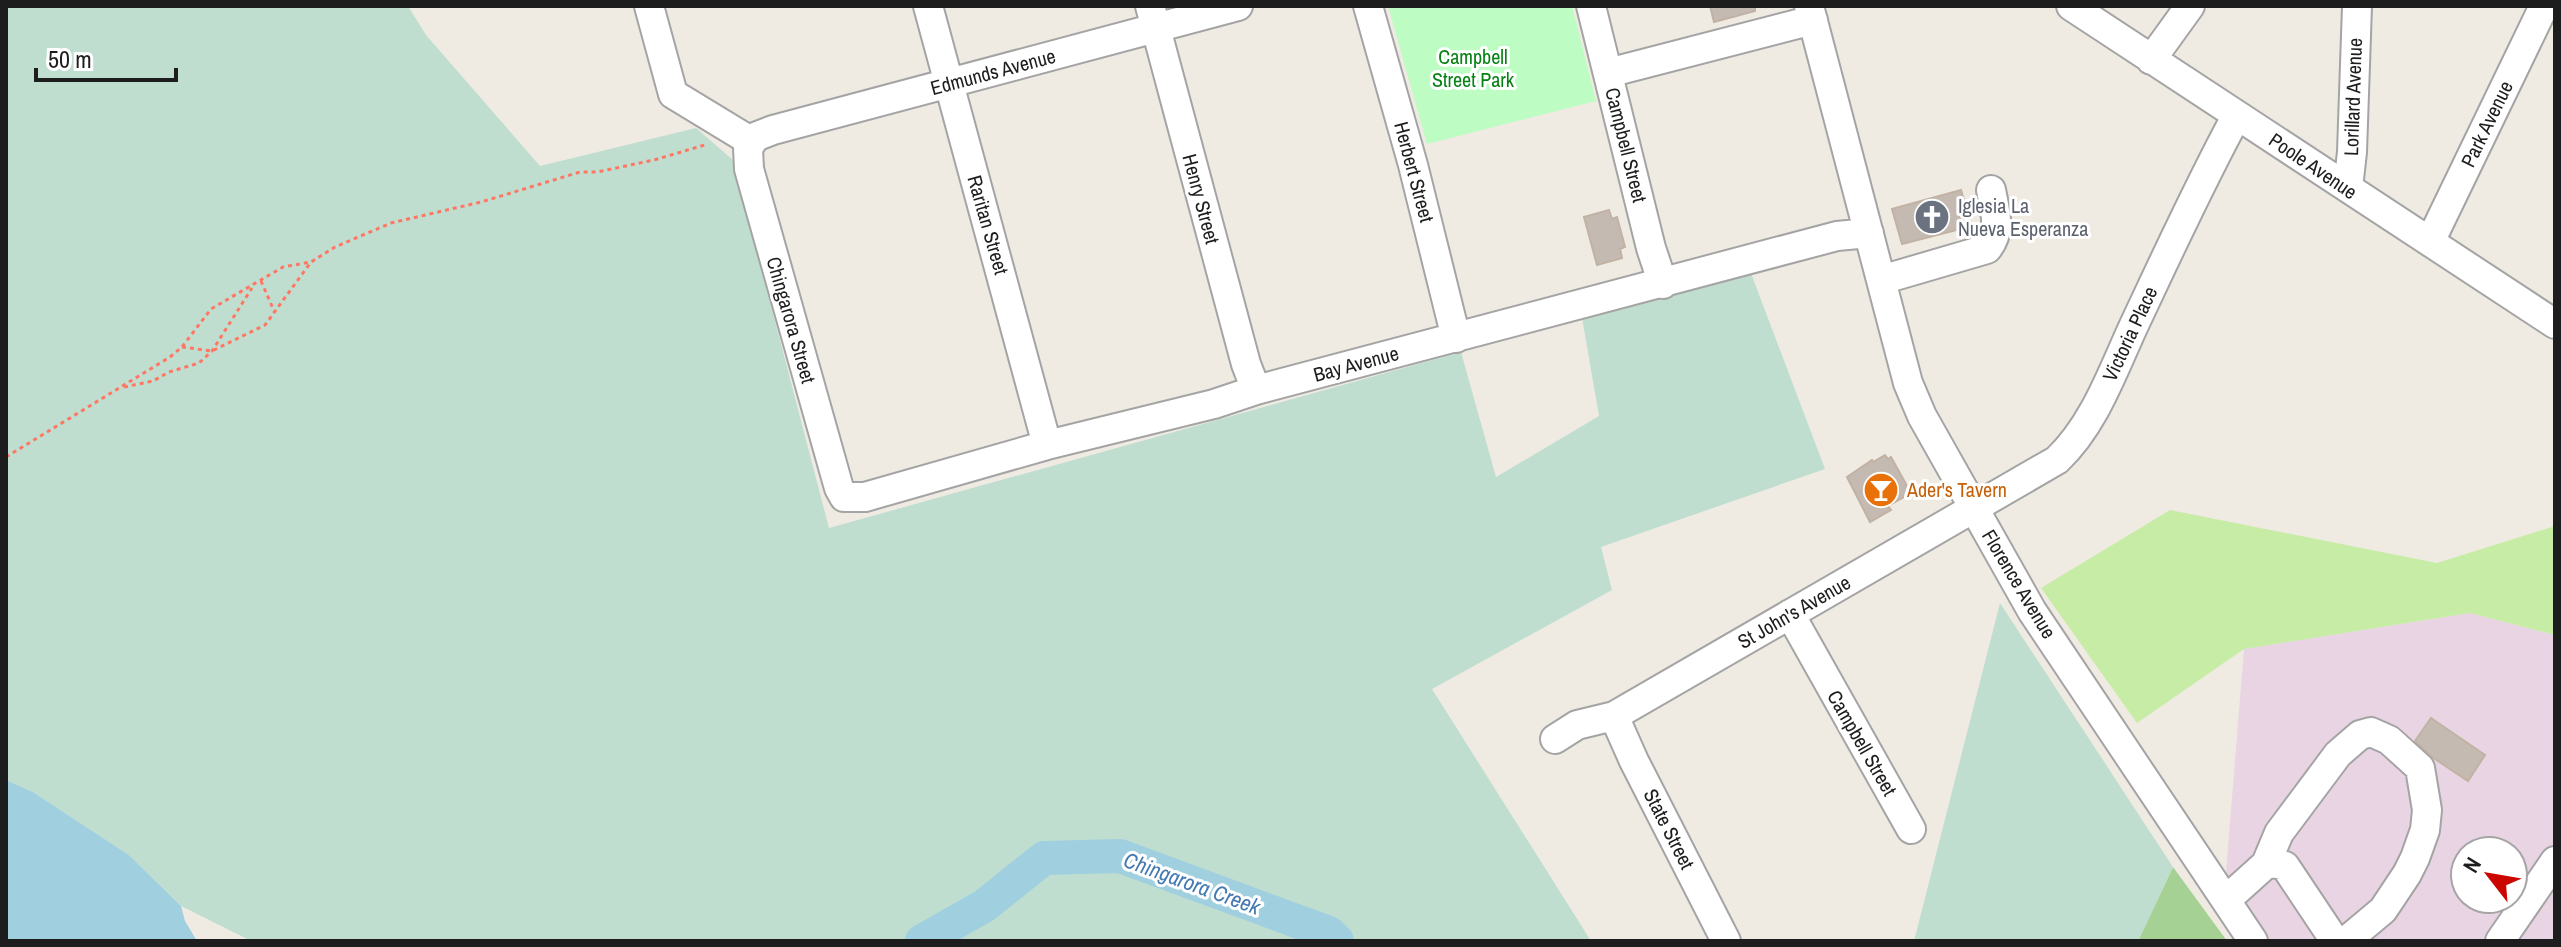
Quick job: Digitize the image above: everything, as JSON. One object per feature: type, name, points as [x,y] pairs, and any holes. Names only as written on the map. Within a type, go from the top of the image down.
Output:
[{"type":"street","points":[[649,6],[672,92],[745,138]]},
{"type":"street","name":"Raritan Street","points":[[928,6],[1047,445]]},
{"type":"street","name":"Edmunds Avenue","points":[[745,138],[949,83],[1154,17],[1238,6]]},
{"type":"street","name":"Herbert Street","points":[[1368,6],[1413,165],[1456,338]]},
{"type":"street","name":"Campbell Street","points":[[1591,6],[1651,248],[1663,284]]},
{"type":"street","name":"Poole Avenue","points":[[2071,6],[2555,324]]},
{"type":"street","points":[[2151,60],[2190,6]]},
{"type":"street","name":"Lorillard Avenue","points":[[2348,188],[2357,6]]},
{"type":"street","name":"Park Avenue","points":[[2430,242],[2544,6]]},
{"type":"street","points":[[1608,73],[1811,13]]},
{"type":"street","name":"Florence Avenue","points":[[1811,13],[1908,383],[1922,416],[2032,611],[2253,941]]},
{"type":"street","name":"Henry Street","points":[[1154,17],[1246,364],[1256,390]]},
{"type":"street","name":"Victoria Place","points":[[1974,508],[2057,460],[2082,431],[2109,381],[2210,164],[2237,115]]},
{"type":"street","name":"Chingarora Street","points":[[745,138],[749,169],[844,497]]},
{"type":"street","points":[[1881,280],[1987,249],[1997,228],[1991,190]]},
{"type":"street","name":"Bay Avenue","points":[[844,497],[865,497],[1047,445],[1214,404],[1256,390],[1837,236],[1869,233]]},
{"type":"street","name":"St John's Avenue","points":[[1555,739],[1577,725],[1614,716],[1974,508]]},
{"type":"street","name":"Campbell Street","points":[[1790,614],[1911,829]]},
{"type":"street","name":"State Street","points":[[1614,716],[1726,941]]},
{"type":"street","points":[[2226,900],[2266,864],[2279,833],[2338,754],[2360,735],[2371,732],[2389,740],[2420,768],[2427,810],[2425,830],[2407,874],[2383,910],[2346,941]]},
{"type":"street","points":[[2500,941],[2555,861]]},
{"type":"street","points":[[2266,864],[2285,866],[2335,941]]},
{"type":"path","points":[[6,457],[182,347],[211,309],[283,267],[311,262],[335,247],[391,223],[481,202],[580,172],[597,172],[745,138]]},
{"type":"path","points":[[182,347],[212,351],[265,325],[311,262]]},
{"type":"path","points":[[261,281],[275,313]]},
{"type":"path","points":[[120,387],[153,381],[169,372],[199,363],[212,351],[254,286]]},
{"type":"shaded area","points":[[2470,613],[2555,635],[2555,941],[2255,941],[2224,897],[2244,649]]},
{"type":"green space","points":[[6,6],[408,6],[426,35],[540,166],[696,128],[733,160],[829,528],[1461,352],[1496,477],[1599,416],[1580,306],[1746,260],[1825,469],[1601,547],[1612,590],[1432,689],[1591,941],[251,941],[181,906],[129,855],[33,792],[6,780]]},
{"type":"green space","name":"Campbell Street Park","points":[[1388,6],[1572,6],[1596,101],[1427,144]]},
{"type":"green space","points":[[2170,510],[2437,563],[2555,526],[2555,635],[2470,613],[2244,649],[2137,723],[2041,588]]},
{"type":"green space","points":[[2000,603],[2173,867],[2138,941],[1914,941]]},
{"type":"green space","points":[[2173,867],[2227,941],[2138,941]]},
{"type":"water","points":[[6,780],[33,792],[129,855],[181,906],[185,921],[197,941],[6,941]]},
{"type":"building","points":[[1710,6],[1755,6],[1755,11],[1714,22]]},
{"type":"building","name":"Iglesia La Nueva Esperanza","points":[[1961,190],[1972,226],[1902,244],[1892,209]]},
{"type":"building","points":[[1609,210],[1612,219],[1617,217],[1625,247],[1620,249],[1622,258],[1597,265],[1584,217]]},
{"type":"building","name":"Ader's Tavern","points":[[1885,455],[1888,459],[1891,457],[1911,493],[1888,506],[1891,510],[1870,522],[1847,477]]},
{"type":"building","points":[[2431,718],[2485,755],[2468,781],[2432,757],[2415,741]]},
{"type":"waterway","name":"Chingarora Creek","points":[[922,941],[984,906],[1044,858],[1120,856],[1329,933],[1337,941]]},
{"type":"place","name":"Iglesia La Nueva Esperanza","points":[[1932,217]]},
{"type":"place","name":"Ader's Tavern","points":[[1881,490]]}]
